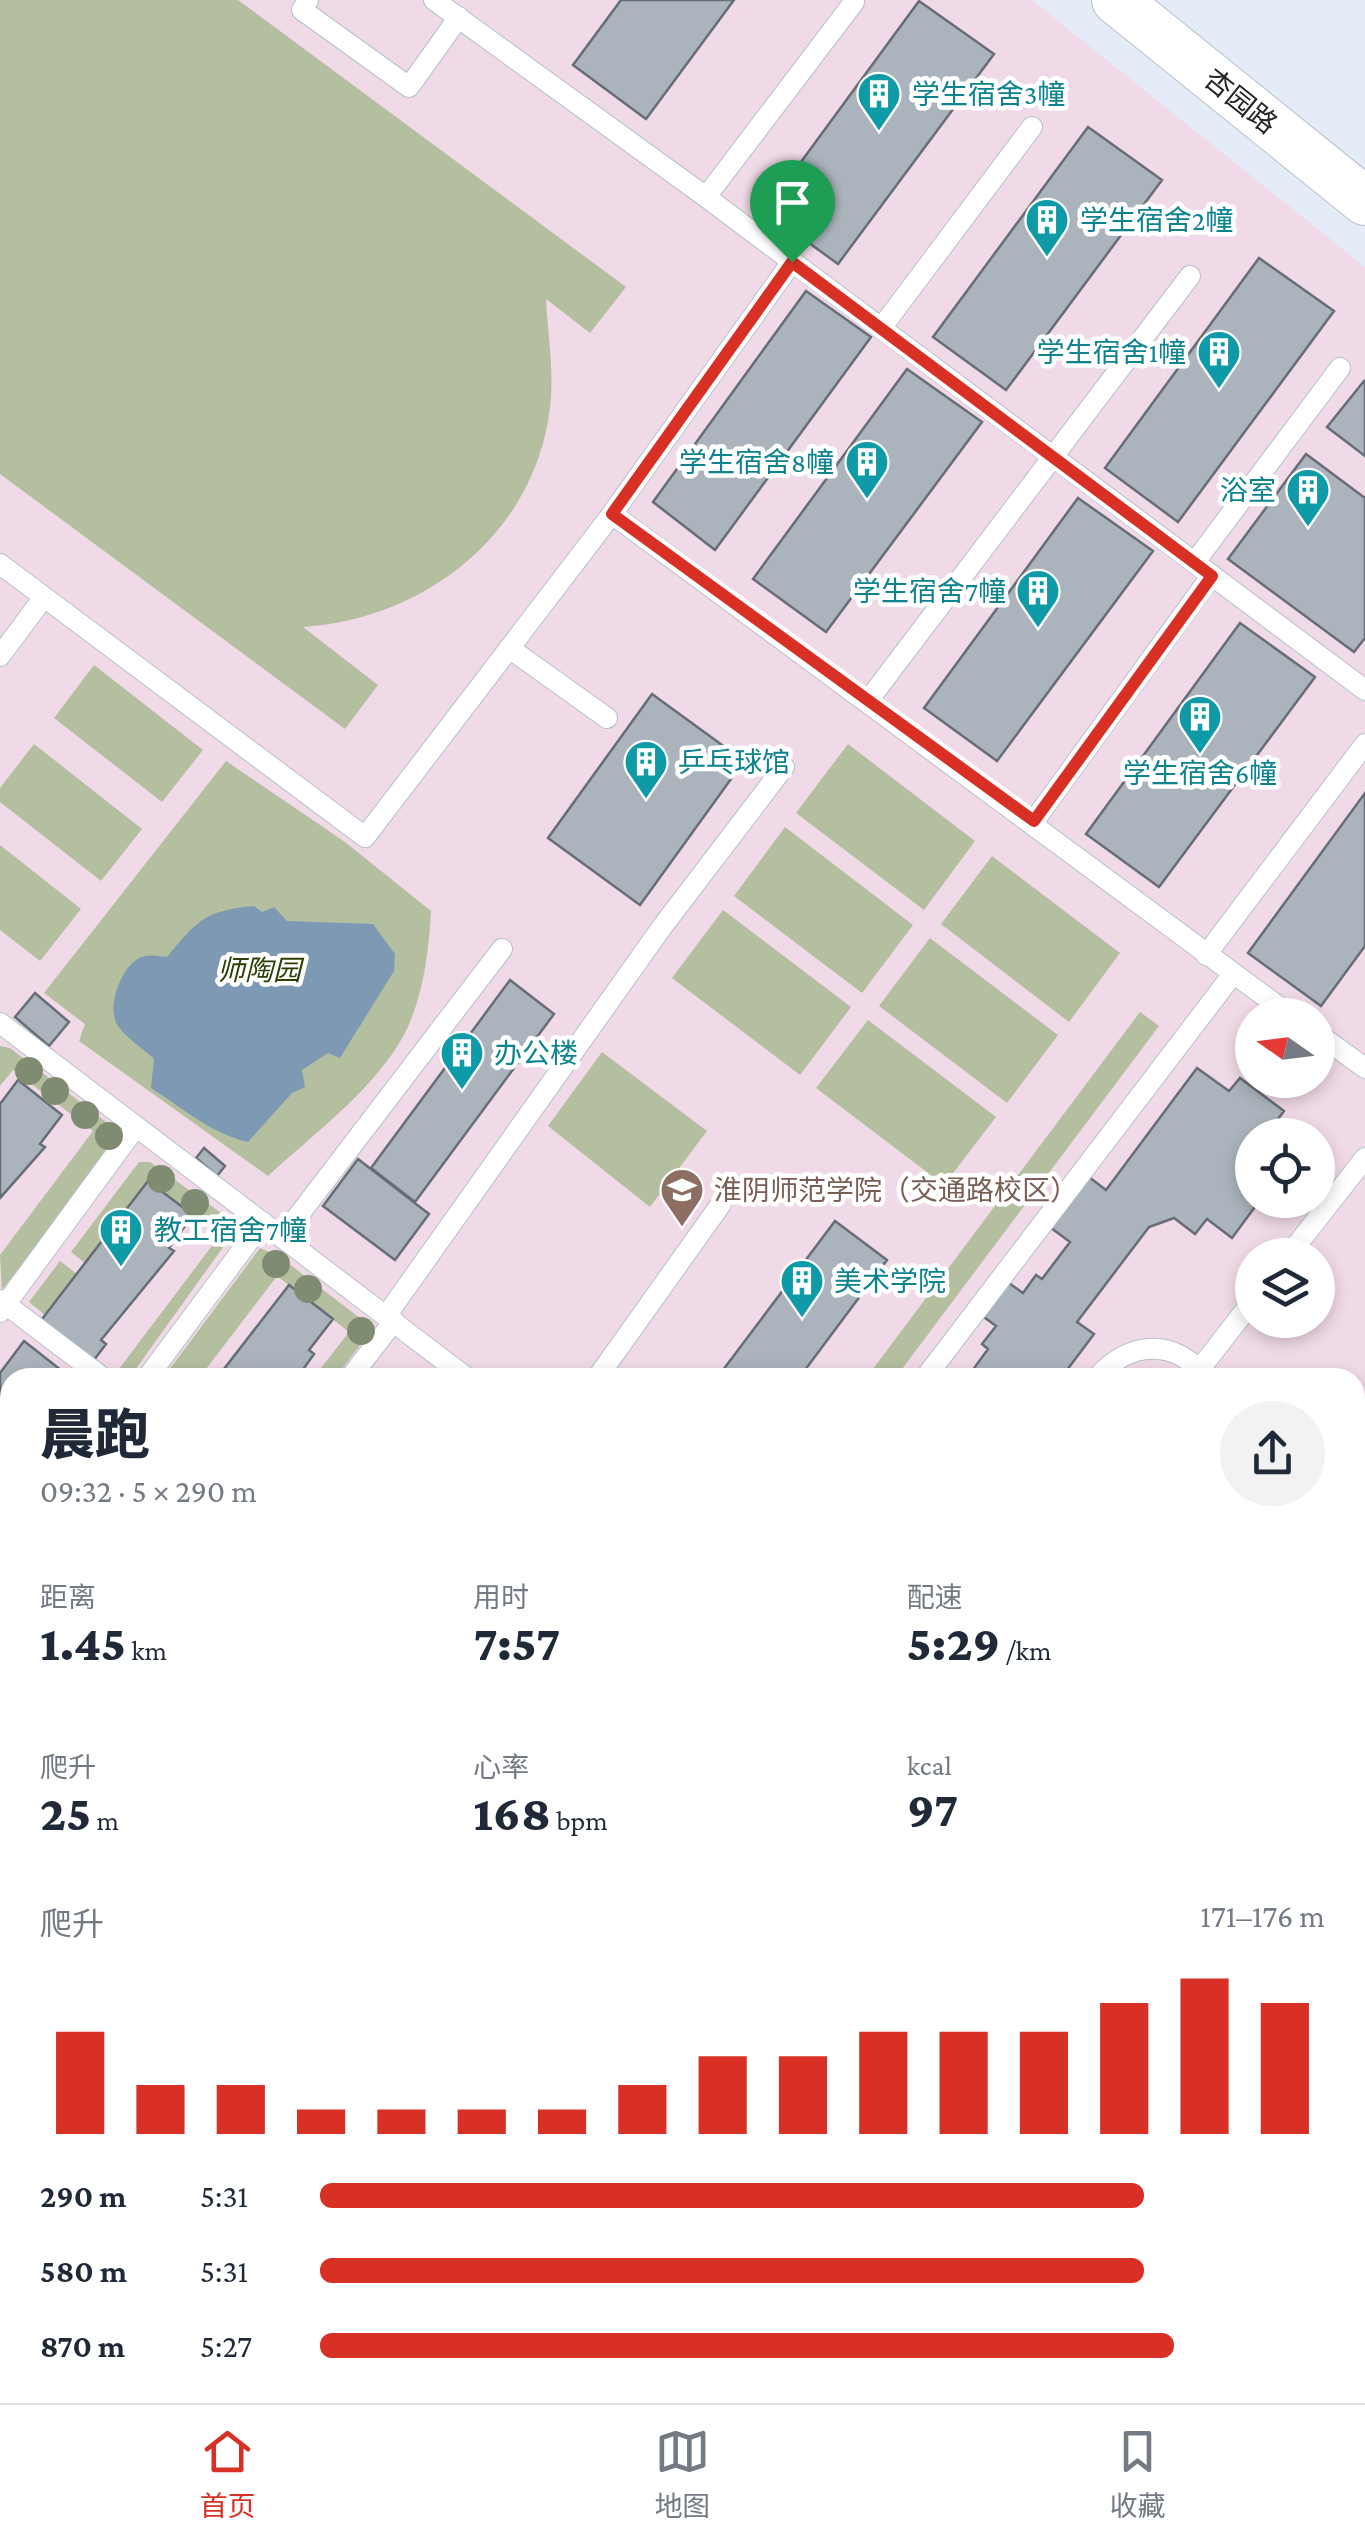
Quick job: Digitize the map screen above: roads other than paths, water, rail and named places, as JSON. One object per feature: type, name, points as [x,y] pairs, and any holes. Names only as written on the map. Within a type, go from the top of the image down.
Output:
[{"type":"street","name":"杏园路","points":[[1116,0],[1365,201]]},
{"type":"lane","points":[[308,0],[302,10],[408,86],[458,17]]},
{"type":"lane","points":[[434,0],[706,196],[1365,690]]},
{"type":"lane","points":[[706,196],[854,2]]},
{"type":"lane","points":[[882,327],[1032,126]]},
{"type":"lane","points":[[0,564],[365,837],[612,514],[792,262]]},
{"type":"lane","points":[[868,702],[1190,276]]},
{"type":"lane","points":[[1034,821],[1340,368]]},
{"type":"lane","points":[[612,514],[1034,821],[1206,956],[1266,998]]},
{"type":"lane","points":[[0,656],[44,597]]},
{"type":"lane","points":[[509,648],[607,718]]},
{"type":"lane","points":[[1206,956],[1365,744]]},
{"type":"lane","points":[[357,1368],[631,970],[784,767]]},
{"type":"lane","points":[[282,1237],[502,949]]},
{"type":"lane","points":[[933,1368],[1233,974]]},
{"type":"lane","points":[[0,1023],[454,1368]]},
{"type":"lane","points":[[1335,1046],[1365,1068]]},
{"type":"lane","points":[[89,1368],[2,1305],[134,1128]]},
{"type":"lane","points":[[1302,1238],[1365,1158]]},
{"type":"lane","points":[[604,1368],[722,1204]]},
{"type":"lane","points":[[154,1368],[263,1222]]},
{"type":"lane","points":[[1206,1368],[1235,1326]]},
{"type":"lane","points":[[1106,1368],[1112,1361],[1150,1347],[1170,1350],[1194,1368]]},
{"type":"water","points":[[254,906],[262,912],[274,907],[287,921],[373,924],[395,954],[394,971],[340,1058],[328,1053],[302,1070],[305,1087],[292,1093],[248,1142],[209,1126],[151,1088],[154,1059],[121,1030],[115,1019],[114,1001],[120,981],[136,960],[167,957],[203,920],[224,911]]},
{"type":"place","name":"学生宿舍3幢","points":[[879,132]]},
{"type":"place","name":"学生宿舍2幢","points":[[1047,258]]},
{"type":"place","name":"学生宿舍1幢","points":[[1219,390]]},
{"type":"place","name":"学生宿舍8幢","points":[[867,500]]},
{"type":"place","name":"浴室","points":[[1308,528]]},
{"type":"place","name":"学生宿舍7幢","points":[[1038,629]]},
{"type":"place","name":"学生宿舍6幢","points":[[1200,755]]},
{"type":"place","name":"乒乓球馆","points":[[646,800]]},
{"type":"place","name":"办公楼","points":[[462,1091]]},
{"type":"place","name":"淮阴师范学院（交通路校区）","points":[[682,1228]]},
{"type":"place","name":"教工宿舍7幢","points":[[121,1268]]},
{"type":"place","name":"美术学院","points":[[802,1319]]},
{"type":"park label","name":"师陶园","points":[[259,970]]}]
